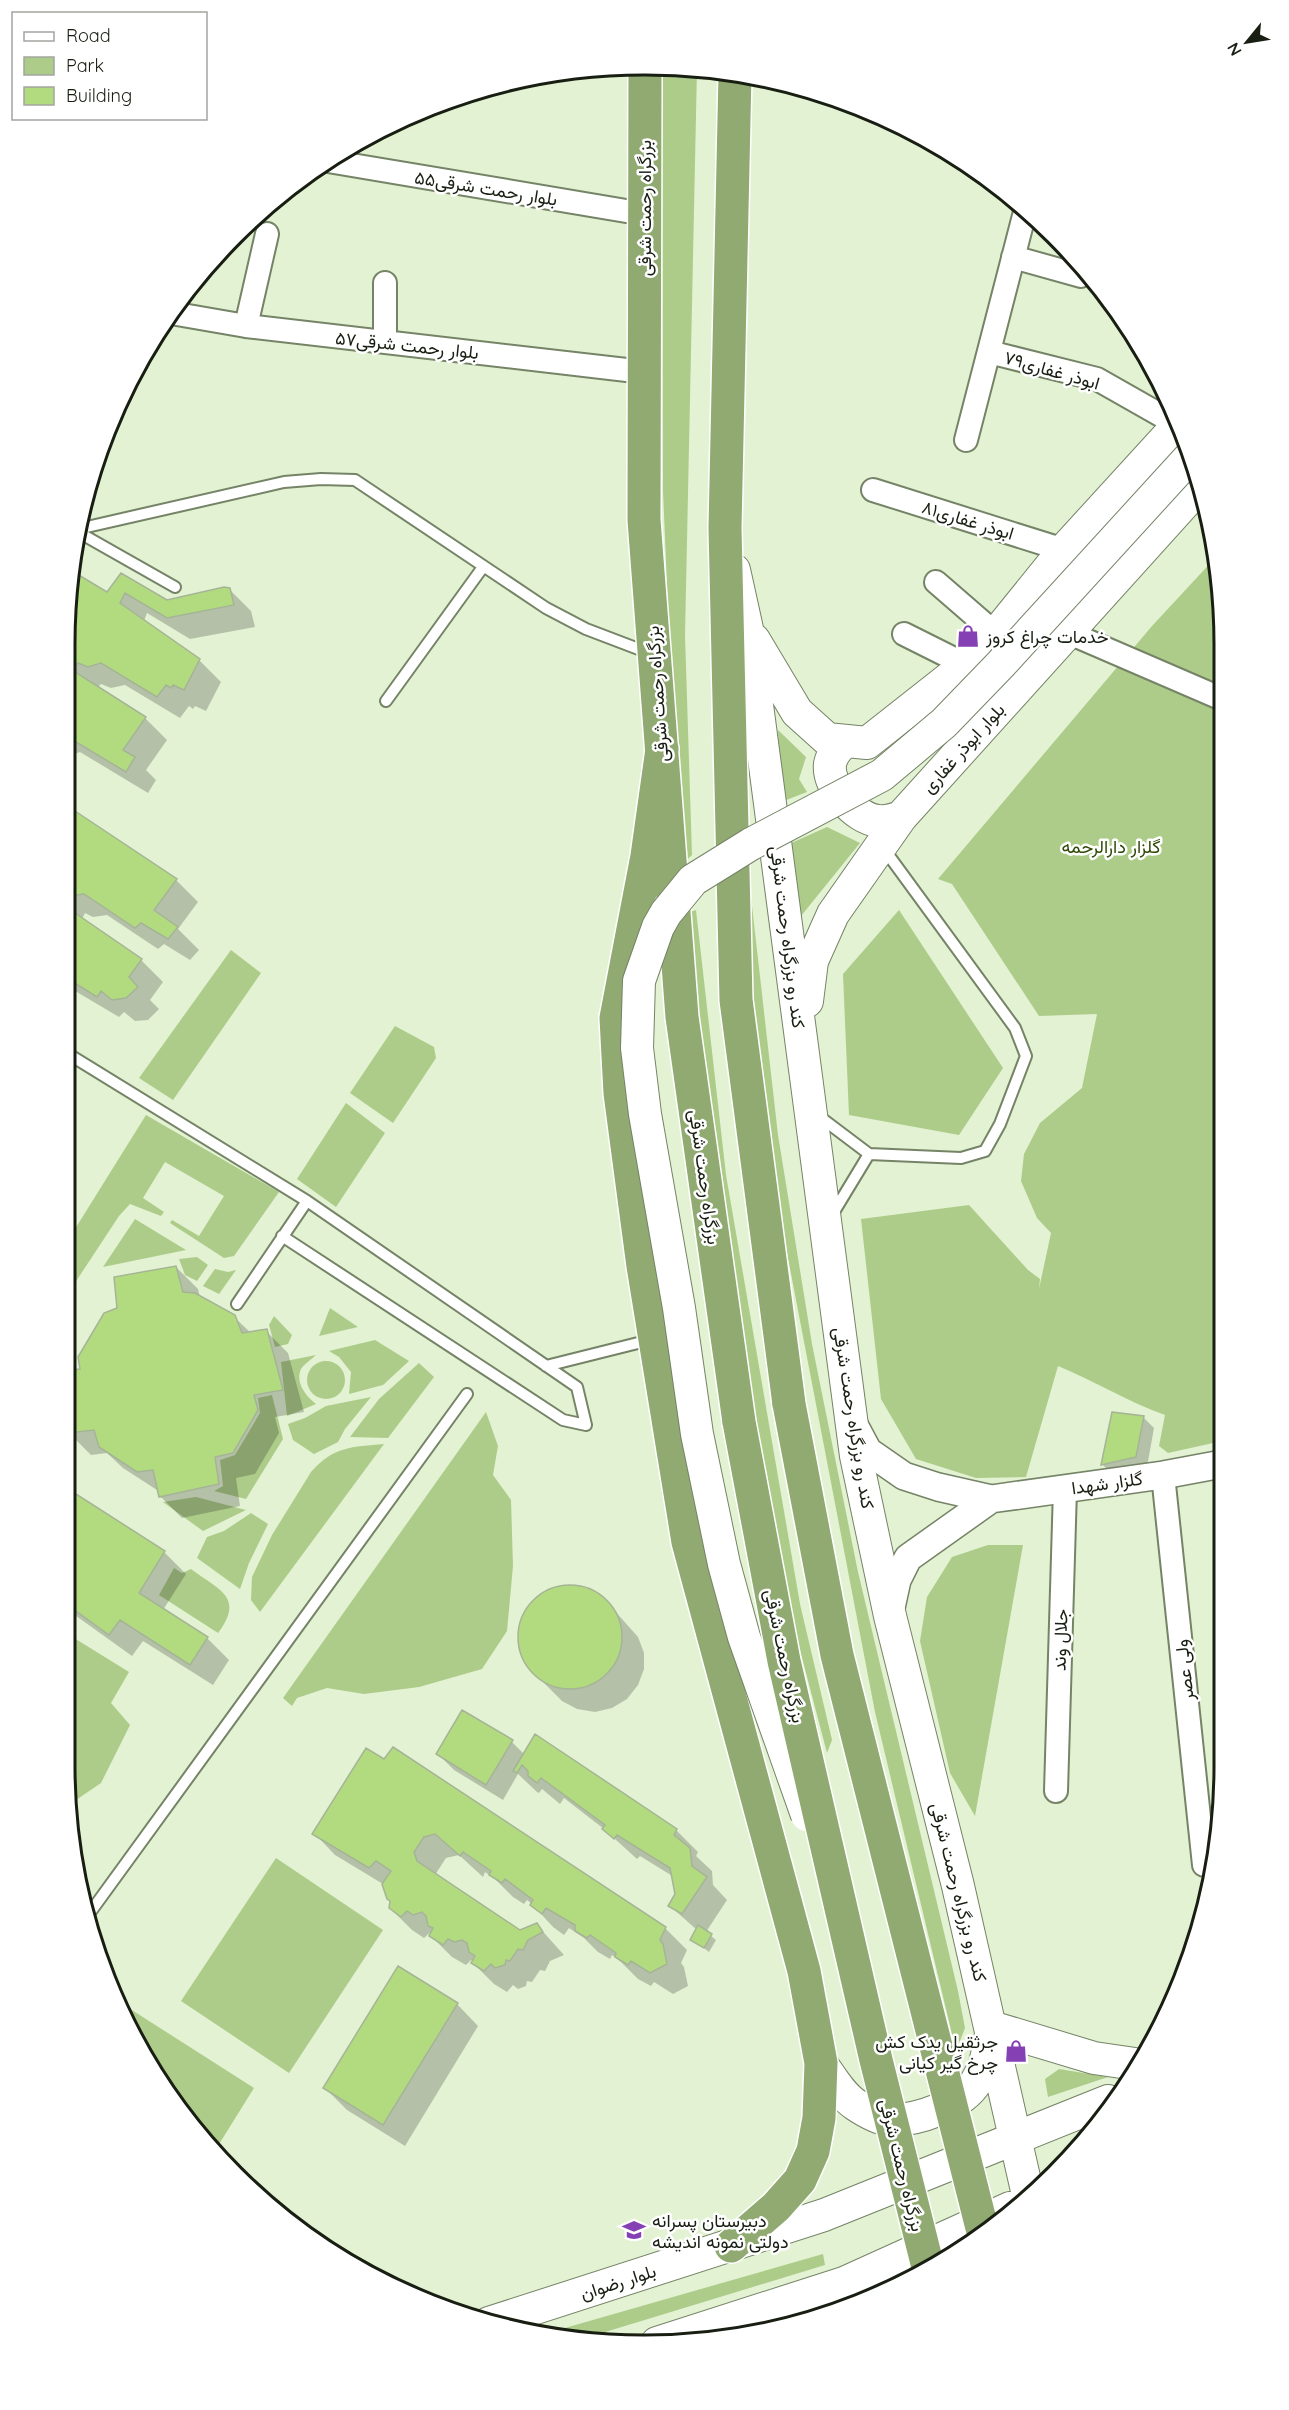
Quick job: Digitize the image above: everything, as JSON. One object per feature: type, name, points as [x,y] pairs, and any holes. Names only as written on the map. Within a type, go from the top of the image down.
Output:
[{"type":"highway","name":"بزرگراه رحمت شرقی","points":[[645,75],[644,520],[682,1017],[740,1422],[784,1661],[876,2060],[926,2260]]},
{"type":"highway","points":[[735,83],[725,528],[736,999],[789,1404],[837,1655],[981,2224]]},
{"type":"highway","points":[[662,749],[647,856],[616,1018],[620,1093],[655,1339],[688,1542],[804,1971],[821,2063],[819,2118],[813,2151],[800,2180],[776,2207],[731,2246]]},
{"type":"main road","points":[[725,528],[747,629],[797,712],[827,740],[867,743],[966,664],[996,634],[1064,550],[1173,431]]},
{"type":"main road","points":[[844,1916],[744,1637],[723,1564],[697,1434],[679,1308],[644,1103],[638,1048],[638,991],[641,972],[658,927],[666,913],[693,880],[751,844],[882,775],[944,723],[1185,463]]},
{"type":"main road","name":"بلوار ابوذر غفاری","points":[[802,1047],[812,961],[833,914],[901,817],[1194,493]]},
{"type":"main road","name":"کند رو بزرگراه رحمت شرقی","points":[[747,629],[856,1456],[890,1616],[992,2027],[1026,2188]]},
{"type":"main road","points":[[845,741],[834,752],[830,766],[842,797],[853,811],[875,821],[901,817]]},
{"type":"main road","points":[[821,2063],[854,2104],[889,2120],[911,2117],[949,2106],[975,2085],[988,2056],[992,2027],[1094,2058],[1130,2063]]},
{"type":"main road","name":"بلوار رضوان","points":[[505,2318],[824,2215],[1103,2103]]},
{"type":"main road","points":[[689,2333],[844,2283],[992,2216]]},
{"type":"street","name":"بلوار رحمت شرقی۵۵","points":[[341,163],[644,214]]},
{"type":"street","points":[[966,440],[1023,219]]},
{"type":"street","points":[[246,326],[267,234]]},
{"type":"street","points":[[1013,257],[1078,275]]},
{"type":"street","points":[[385,283],[385,341]]},
{"type":"street","name":"۵۷بلوار رحمت شرقی","points":[[181,315],[246,326],[644,372]]},
{"type":"street","name":"۷۹ابوذر غفاری","points":[[989,352],[1097,379],[1166,417]]},
{"type":"street","name":"۸۱ابوذر غفاری","points":[[873,490],[1064,550]]},
{"type":"street","points":[[936,582],[996,634]]},
{"type":"street","points":[[1066,632],[1214,695]]},
{"type":"street","points":[[904,634],[966,664]]},
{"type":"street","name":"گلزار شهدا","points":[[851,1420],[868,1450],[904,1476],[938,1487],[991,1499],[1163,1475],[1214,1465]]},
{"type":"street","name":"ولی عصر","points":[[1163,1475],[1204,1865]]},
{"type":"street","name":"جلال وند","points":[[1056,1791],[1065,1489]]},
{"type":"street","name":"گلزار شهدا","points":[[890,1616],[897,1580],[908,1558],[991,1499]]},
{"type":"lane","points":[[87,529],[284,482],[321,479],[355,480],[546,608],[586,629],[655,655]]},
{"type":"lane","points":[[86,535],[175,587]]},
{"type":"lane","points":[[386,701],[483,567]]},
{"type":"lane","points":[[811,1110],[869,1154],[961,1158],[985,1151],[1000,1124],[1026,1056],[1015,1028],[881,846]]},
{"type":"lane","points":[[75,1058],[306,1201],[577,1387],[586,1425],[563,1420],[282,1236]]},
{"type":"lane","points":[[826,1225],[869,1154]]},
{"type":"lane","points":[[237,1304],[306,1201]]},
{"type":"lane","points":[[546,1366],[655,1339]]},
{"type":"lane","points":[[93,1908],[467,1394]]},
{"type":"green space","points":[[662,75],[697,78],[685,635],[692,855],[679,867],[663,491]]},
{"type":"green space","name":"گلزار دارالرحمه","points":[[1208,565],[1214,644],[1214,1443],[1168,1453],[1159,1446],[1165,1415],[1058,1366],[1026,1477],[976,1478],[916,1459],[881,1399],[861,1219],[969,1205],[1028,1270],[1040,1279],[1039,1289],[1051,1233],[1037,1218],[1021,1181],[1024,1154],[1040,1123],[1082,1088],[1097,1014],[1039,1016],[952,884],[938,879],[1152,626]]},
{"type":"green space","points":[[778,730],[806,757],[799,779],[807,792],[781,802]]},
{"type":"green space","points":[[827,827],[860,843],[797,921],[789,844]]},
{"type":"green space","points":[[748,871],[778,1135],[812,1344],[858,1572],[958,1991],[965,2028],[956,2051],[875,1712],[778,1206],[746,934]]},
{"type":"green space","points":[[696,910],[726,1175],[800,1604],[832,1740],[827,1753],[781,1578],[706,1124],[685,914]]},
{"type":"green space","points":[[899,910],[1003,1068],[959,1135],[849,1115],[843,974]]},
{"type":"green space","points":[[231,950],[261,973],[173,1100],[139,1078]]},
{"type":"green space","points":[[395,1026],[434,1047],[436,1058],[393,1123],[350,1093]]},
{"type":"green space","points":[[346,1103],[385,1133],[336,1207],[297,1179]]},
{"type":"green space","points":[[146,1115],[279,1192],[234,1256],[224,1258],[170,1223],[172,1220],[199,1236],[224,1196],[165,1162],[143,1198],[164,1212],[161,1216],[130,1204],[119,1216],[75,1283],[75,1229]]},
{"type":"green space","points":[[135,1219],[186,1250],[103,1267]]},
{"type":"green space","points":[[197,1257],[208,1265],[197,1281],[185,1275],[179,1259]]},
{"type":"green space","points":[[215,1269],[228,1272],[236,1270],[219,1294],[203,1286]]},
{"type":"green space","points":[[330,1308],[358,1327],[319,1336]]},
{"type":"green space","points":[[274,1316],[292,1335],[288,1344],[275,1347],[269,1325]]},
{"type":"green space","points":[[375,1340],[409,1361],[383,1385],[349,1394],[351,1372],[339,1357],[329,1351]]},
{"type":"green space","points":[[316,1355],[301,1369],[299,1379],[305,1393],[316,1404],[287,1416],[281,1362]]},
{"type":"green space","points":[[326,1361],[339,1367],[345,1380],[339,1393],[326,1399],[313,1393],[307,1380],[313,1367]]},
{"type":"green space","points":[[419,1363],[434,1377],[388,1438],[350,1437],[379,1399]]},
{"type":"green space","points":[[272,1395],[283,1439],[246,1499],[214,1491],[223,1486],[220,1460],[235,1455],[260,1413],[258,1398]]},
{"type":"green space","points":[[371,1397],[345,1429],[338,1442],[314,1454],[293,1440],[288,1424],[305,1418],[326,1406]]},
{"type":"green space","points":[[486,1412],[498,1446],[493,1475],[511,1500],[513,1566],[507,1631],[482,1669],[419,1687],[364,1694],[327,1688],[297,1698],[292,1706],[283,1698]]},
{"type":"green space","points":[[384,1444],[260,1612],[251,1600],[252,1577],[272,1535],[311,1472],[319,1463],[344,1449]]},
{"type":"green space","points":[[196,1497],[246,1510],[203,1531],[163,1502]]},
{"type":"green space","points":[[251,1513],[268,1524],[249,1563],[240,1589],[197,1558],[207,1537],[224,1531]]},
{"type":"green space","points":[[988,1545],[1023,1545],[975,1816],[950,1773],[920,1641],[927,1597],[952,1557]]},
{"type":"green space","points":[[174,1568],[182,1573],[191,1569],[225,1595],[229,1602],[229,1611],[218,1633],[159,1595]]},
{"type":"green space","points":[[75,1639],[129,1672],[111,1703],[130,1725],[101,1783],[76,1800]]},
{"type":"green space","points":[[276,1858],[383,1930],[289,2073],[181,2001]]},
{"type":"green space","points":[[130,2009],[254,2088],[219,2144],[171,2082],[151,2050]]},
{"type":"green space","points":[[1059,2069],[1108,2077],[1048,2097],[1045,2079]]},
{"type":"green space","points":[[823,2254],[825,2265],[601,2333],[562,2329]]},
{"type":"building","points":[[121,573],[167,600],[224,587],[230,588],[234,605],[167,618],[125,593],[120,603],[200,659],[184,690],[173,685],[171,688],[166,685],[157,697],[101,663],[88,667],[78,663],[75,666],[76,607],[79,575],[107,592]]},
{"type":"building","points":[[75,672],[146,717],[123,750],[135,757],[126,772],[75,741]]},
{"type":"building","points":[[75,811],[177,879],[154,910],[178,927],[168,939],[141,923],[135,928],[84,894],[75,895]]},
{"type":"building","points":[[75,913],[142,959],[129,977],[138,987],[126,998],[112,1000],[101,991],[97,997],[75,983]]},
{"type":"building","points":[[176,1266],[183,1292],[195,1293],[235,1315],[242,1333],[267,1329],[283,1390],[254,1395],[258,1410],[233,1453],[215,1457],[219,1484],[159,1497],[153,1470],[137,1472],[99,1447],[94,1430],[75,1432],[75,1369],[80,1369],[78,1357],[104,1313],[117,1308],[114,1277]]},
{"type":"building","points":[[1112,1412],[1144,1416],[1136,1457],[1101,1465]]},
{"type":"building","points":[[75,1493],[165,1551],[139,1593],[208,1637],[190,1665],[120,1620],[109,1635],[75,1610]]},
{"type":"building","points":[[570,1585],[590,1589],[607,1600],[618,1617],[622,1637],[618,1657],[607,1674],[590,1685],[570,1689],[550,1685],[533,1674],[522,1657],[518,1637],[522,1617],[533,1600],[550,1589]]},
{"type":"building","points":[[462,1710],[513,1740],[486,1785],[436,1754]]},
{"type":"building","points":[[535,1734],[677,1829],[674,1835],[690,1848],[692,1866],[707,1877],[682,1914],[668,1906],[675,1894],[670,1868],[617,1835],[614,1839],[602,1829],[605,1825],[541,1778],[537,1783],[528,1776],[528,1771],[522,1765],[517,1773],[513,1771]]},
{"type":"building","points":[[393,1747],[666,1927],[660,1940],[667,1964],[650,1973],[631,1961],[628,1965],[615,1957],[616,1953],[590,1935],[587,1938],[575,1931],[575,1925],[546,1908],[542,1914],[530,1905],[533,1900],[505,1879],[502,1883],[489,1875],[491,1871],[463,1852],[460,1856],[435,1834],[424,1837],[414,1852],[417,1861],[520,1930],[537,1923],[543,1932],[528,1940],[523,1950],[518,1949],[510,1961],[506,1960],[505,1965],[495,1968],[491,1964],[484,1971],[471,1963],[475,1956],[469,1952],[467,1943],[462,1940],[454,1942],[448,1939],[443,1945],[429,1936],[433,1928],[428,1926],[426,1916],[422,1912],[413,1915],[407,1911],[401,1917],[389,1908],[390,1901],[387,1899],[382,1884],[391,1871],[376,1861],[369,1868],[312,1834],[366,1748],[384,1759]]},
{"type":"building","points":[[698,1925],[712,1934],[704,1948],[690,1940]]},
{"type":"building","points":[[398,1966],[458,2003],[383,2125],[323,2088]]},
{"type":"place","name":"خدمات چراغ کروز","points":[[968,636]]},
{"type":"place","name":"جرثقیل یدک کش چرخ گیر کیانی","points":[[1016,2051]]},
{"type":"place","name":"دبیرستان پسرانه دولتی نمونه اندیشه","points":[[634,2230]]}]
